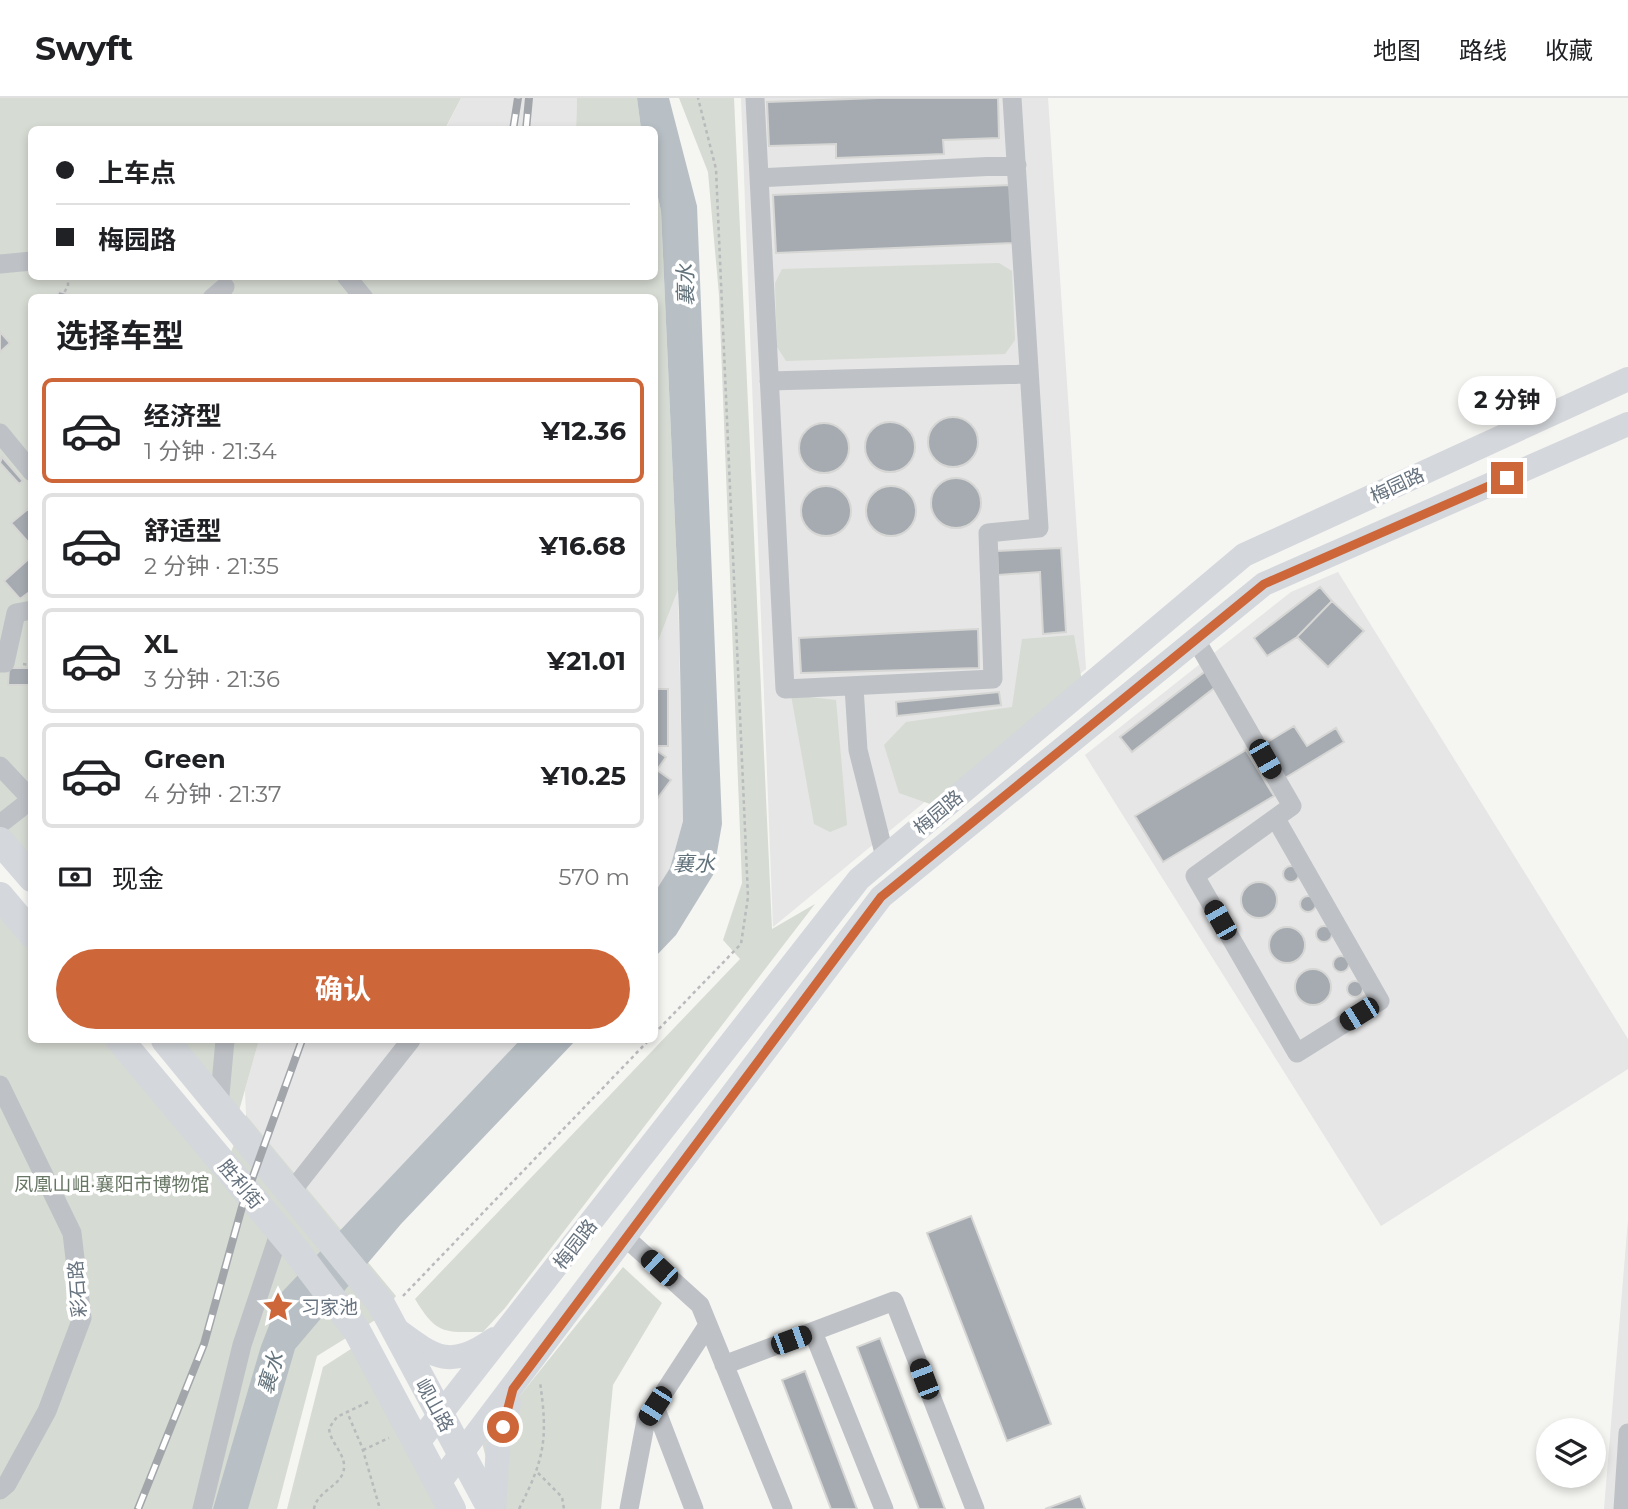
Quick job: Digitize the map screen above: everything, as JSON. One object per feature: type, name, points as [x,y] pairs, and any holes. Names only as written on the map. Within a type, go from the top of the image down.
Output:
[{"type":"highway","points":[[0,841],[28,873]]},
{"type":"highway","points":[[0,896],[28,929]]},
{"type":"highway","name":"胜利街","points":[[123,1043],[287,1239],[357,1331]]},
{"type":"highway","name":"胜利街","points":[[167,1043],[320,1226],[386,1313]]},
{"type":"highway","name":"岘山路","points":[[386,1313],[492,1509]]},
{"type":"highway","name":"岘山路","points":[[357,1331],[452,1509]]},
{"type":"main road","name":"梅园路","points":[[413,1436],[441,1416],[859,878],[1244,555],[1628,379]]},
{"type":"main road","name":"梅园路","points":[[439,1483],[513,1389],[881,897],[1264,584],[1628,424]]},
{"type":"main road","points":[[386,1313],[439,1357],[470,1356],[509,1328]]},
{"type":"main road","points":[[492,1509],[498,1446],[513,1389]]},
{"type":"street","points":[[755,98],[785,689],[854,688],[993,679],[988,533],[1039,528],[1012,98]]},
{"type":"street","points":[[759,178],[1017,165]]},
{"type":"street","points":[[0,264],[28,261]]},
{"type":"street","points":[[349,280],[361,294]]},
{"type":"street","points":[[769,381],[1029,374]]},
{"type":"street","points":[[0,433],[28,467]]},
{"type":"street","points":[[0,663],[5,663],[16,611]]},
{"type":"street","points":[[1196,640],[1292,806],[1195,876],[1297,1053],[1380,1001],[1276,819]]},
{"type":"street","points":[[854,688],[859,750],[885,857]]},
{"type":"street","points":[[0,766],[28,796]]},
{"type":"street","points":[[0,824],[28,801]]},
{"type":"street","points":[[219,1106],[225,1043]]},
{"type":"street","points":[[291,1192],[409,1043]]},
{"type":"street","name":"彩石路","points":[[0,1085],[72,1233],[82,1318],[47,1411],[7,1484],[0,1490]]},
{"type":"street","points":[[626,1238],[700,1305],[783,1509]]},
{"type":"street","points":[[202,1509],[242,1345],[287,1239]]},
{"type":"street","points":[[724,1365],[894,1301],[975,1509]]},
{"type":"street","points":[[629,1509],[646,1420],[708,1325]]},
{"type":"street","points":[[813,1332],[884,1509]]},
{"type":"street","points":[[655,1406],[694,1509]]},
{"type":"street","points":[[1623,1509],[1628,1433]]},
{"type":"path","points":[[658,1030],[741,944],[748,897],[716,169],[698,98]]},
{"type":"path","points":[[386,1313],[646,1043]]},
{"type":"path","points":[[519,1509],[538,1473],[547,1429],[537,1356]]},
{"type":"path","points":[[314,1509],[315,1503],[340,1481],[345,1466],[330,1436],[329,1427],[337,1417],[390,1392]]},
{"type":"path","points":[[347,1412],[363,1450],[380,1509]]},
{"type":"path","points":[[363,1450],[413,1436]]},
{"type":"path","points":[[538,1473],[562,1497],[564,1509]]},
{"type":"shaded area","points":[[461,98],[577,98],[576,126],[447,126]]},
{"type":"shaded area","points":[[741,98],[1048,98],[1086,669],[773,927]]},
{"type":"shaded area","points":[[1338,572],[1628,1039],[1628,1069],[1381,1226],[1085,755],[1291,592]]},
{"type":"shaded area","points":[[678,590],[683,821],[670,868],[658,887],[658,641]]},
{"type":"shaded area","points":[[258,1043],[517,1043],[340,1231],[288,1167],[160,1328],[246,1115],[245,1090]]},
{"type":"shaded area","points":[[1628,1220],[1628,1509],[1604,1509]]},
{"type":"green space","points":[[0,98],[461,98],[447,126],[28,126],[28,280],[658,280],[658,198],[661,211],[678,590],[658,641],[658,294],[28,294],[28,874],[0,841]]},
{"type":"green space","points":[[577,98],[637,98],[641,126],[576,126]]},
{"type":"green space","points":[[679,98],[734,98],[772,929],[815,904],[505,1308],[483,1332],[450,1331],[442,1329],[429,1319],[415,1299],[740,959],[723,940],[742,883],[719,295],[708,172]]},
{"type":"green space","points":[[999,263],[1012,271],[1015,340],[1005,354],[786,361],[777,347],[775,283],[782,269]]},
{"type":"green space","points":[[1074,635],[1082,682],[933,805],[899,793],[884,745],[906,722],[1012,707],[1022,639]]},
{"type":"green space","points":[[791,695],[836,700],[847,825],[830,832],[814,824]]},
{"type":"green space","name":"习家池","points":[[0,896],[28,930],[28,1043],[123,1043],[219,1158],[219,1182],[246,1115],[396,1296],[380,1317],[317,1356],[277,1509],[0,1509]]},
{"type":"green space","points":[[167,1043],[258,1043],[235,1125]]},
{"type":"green space","points":[[623,1267],[662,1303],[613,1385],[601,1509],[500,1509],[482,1443]]},
{"type":"green space","points":[[354,1347],[443,1509],[287,1509],[323,1367]]},
{"type":"water","name":"襄水","points":[[637,98],[669,98],[697,206],[722,824],[713,875],[676,935],[658,954],[658,887],[670,868],[683,821],[679,612],[661,211],[658,198],[658,126],[641,126]]},
{"type":"water","name":"襄水","points":[[517,1043],[573,1043],[401,1224],[295,1349],[248,1509],[213,1509],[261,1346],[282,1292]]},
{"type":"building","points":[[998,98],[999,138],[943,140],[944,154],[836,158],[836,144],[769,146],[767,102]]},
{"type":"building","points":[[1010,185],[1013,243],[776,253],[773,195]]},
{"type":"building","points":[[0,332],[10,343],[0,352]]},
{"type":"building","points":[[953,417],[971,424],[978,442],[971,460],[953,467],[935,460],[928,442],[935,424]]},
{"type":"building","points":[[890,422],[908,429],[915,447],[908,465],[890,472],[872,465],[865,447],[872,429]]},
{"type":"building","points":[[824,423],[842,430],[849,448],[842,466],[824,473],[806,466],[799,448],[806,430]]},
{"type":"building","points":[[2,457],[23,481],[19,484],[0,463]]},
{"type":"building","points":[[956,478],[974,485],[981,503],[974,521],[956,528],[938,521],[931,503],[938,485]]},
{"type":"building","points":[[826,486],[844,493],[851,511],[844,529],[826,536],[808,529],[801,511],[808,493]]},
{"type":"building","points":[[891,486],[909,493],[916,511],[909,529],[891,536],[873,529],[866,511],[873,493]]},
{"type":"building","points":[[28,509],[28,542],[11,523]]},
{"type":"building","points":[[1061,548],[1066,632],[1043,634],[1040,572],[998,575],[997,551]]},
{"type":"building","points":[[28,560],[28,593],[20,599],[4,581]]},
{"type":"building","points":[[1320,587],[1332,601],[1297,637],[1267,656],[1254,638]]},
{"type":"building","points":[[1332,601],[1364,631],[1328,667],[1297,637]]},
{"type":"building","points":[[978,629],[979,668],[801,673],[799,638]]},
{"type":"building","points":[[9,668],[28,668],[28,685],[8,685]]},
{"type":"building","points":[[1207,670],[1218,685],[1132,752],[1120,737]]},
{"type":"building","points":[[658,689],[668,689],[668,746],[658,746]]},
{"type":"building","points":[[999,692],[1001,705],[897,716],[896,702]]},
{"type":"building","points":[[1294,726],[1307,746],[1336,728],[1344,742],[1285,778],[1264,744]]},
{"type":"building","points":[[1246,750],[1274,796],[1163,862],[1135,816]]},
{"type":"building","points":[[658,752],[666,757],[658,769]]},
{"type":"building","points":[[658,771],[671,780],[658,798]]},
{"type":"building","points":[[1291,866],[1297,868],[1297,880],[1291,882],[1285,880],[1283,874],[1285,868]]},
{"type":"building","points":[[1259,882],[1272,887],[1277,900],[1272,913],[1259,918],[1246,913],[1241,900],[1246,887]]},
{"type":"building","points":[[1308,896],[1314,898],[1314,910],[1308,912],[1302,910],[1300,904],[1302,898]]},
{"type":"building","points":[[1321,926],[1327,926],[1332,934],[1330,940],[1321,942],[1316,937],[1316,931]]},
{"type":"building","points":[[1287,927],[1300,932],[1305,945],[1300,958],[1287,963],[1274,958],[1269,945],[1274,932]]},
{"type":"building","points":[[1341,956],[1347,958],[1347,970],[1341,972],[1335,970],[1333,964],[1335,958]]},
{"type":"building","points":[[1313,969],[1326,974],[1331,987],[1326,1000],[1313,1005],[1300,1000],[1295,987],[1300,974]]},
{"type":"building","points":[[1352,981],[1358,981],[1363,989],[1361,995],[1352,997],[1347,992],[1347,986]]},
{"type":"building","points":[[971,1216],[1051,1424],[1007,1441],[927,1233]]},
{"type":"building","points":[[880,1338],[945,1509],[919,1509],[857,1347]]},
{"type":"building","points":[[805,1371],[857,1509],[831,1509],[782,1380]]},
{"type":"building","points":[[1080,1496],[1085,1509],[1045,1509]]},
{"type":"railway","points":[[514,126],[518,98]]},
{"type":"railway","points":[[526,126],[529,98]]},
{"type":"railway","points":[[138,1509],[204,1344],[242,1207],[301,1043]]},
{"type":"place","name":"习家池","points":[[278,1307]]},
{"type":"route","points":[[503,1427],[513,1389],[881,897],[1264,584],[1507,478]]},
{"type":"park label","name":"凤凰山岨·襄阳市博物馆","points":[[112,1184]]}]
